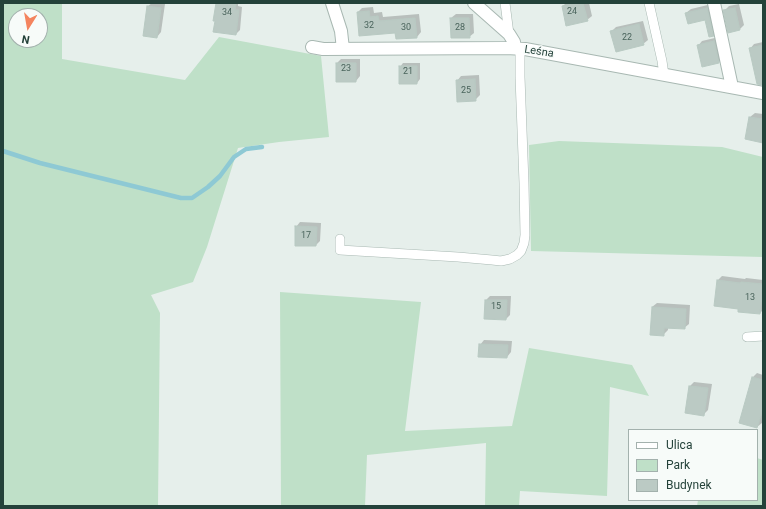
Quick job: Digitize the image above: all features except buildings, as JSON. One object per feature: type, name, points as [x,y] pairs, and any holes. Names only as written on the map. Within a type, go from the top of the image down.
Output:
[{"type":"street","points":[[332,3],[341,31],[344,49]]},
{"type":"street","points":[[474,3],[509,34],[518,49]]},
{"type":"street","points":[[714,3],[732,87]]},
{"type":"street","name":"Leśna","points":[[312,47],[323,49],[518,49],[763,93]]},
{"type":"lane","points":[[505,3],[509,34]]},
{"type":"lane","points":[[649,3],[664,75]]},
{"type":"lane","points":[[340,239],[340,250],[501,261],[510,259],[521,251],[525,234],[518,49]]},
{"type":"lane","points":[[747,337],[763,336]]},
{"type":"green space","points":[[3,3],[62,3],[62,59],[185,80],[219,37],[321,56],[329,137],[238,148],[207,247],[193,282],[151,295],[160,313],[158,506],[3,506]]},
{"type":"green space","points":[[559,141],[722,147],[763,157],[763,257],[531,251],[529,145]]},
{"type":"green space","points":[[280,292],[421,302],[405,431],[512,426],[529,348],[632,365],[649,396],[610,387],[607,496],[520,491],[519,506],[485,506],[486,443],[367,455],[365,506],[281,506]]},
{"type":"green space","points":[[758,458],[763,460],[762,506],[697,506],[698,501],[758,501]]},
{"type":"waterway","points":[[3,151],[40,163],[181,198],[192,198],[208,187],[220,176],[234,157],[246,149],[262,147]]}]
